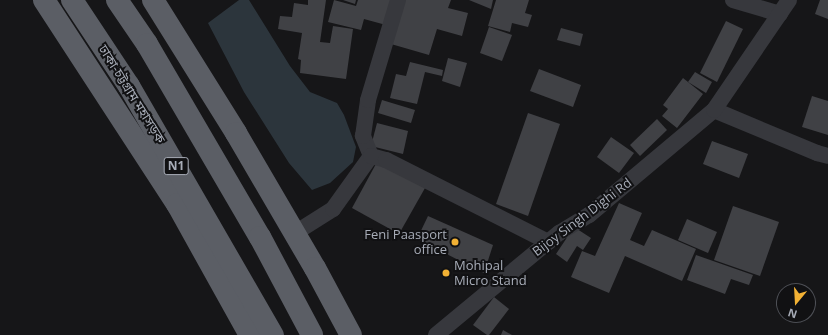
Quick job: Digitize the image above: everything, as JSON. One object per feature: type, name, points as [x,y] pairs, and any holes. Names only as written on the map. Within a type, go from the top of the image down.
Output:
[{"type":"highway","points":[[44,0],[177,204],[250,335]]},
{"type":"highway","name":"ঢাকা-চট্টগ্রাম মহাসড়ক","points":[[72,0],[129,86],[274,335]]},
{"type":"highway","points":[[117,0],[147,44],[192,120],[260,237],[312,335]]},
{"type":"highway","points":[[153,0],[236,133],[295,233],[351,335]]},
{"type":"street","points":[[371,156],[363,136],[368,100],[398,0]]},
{"type":"street","points":[[733,0],[780,14]]},
{"type":"street","name":"Bijoy Singh Dighi Rd","points":[[436,335],[559,233],[589,215],[714,110],[789,0]]},
{"type":"street","points":[[714,110],[817,153],[828,156]]},
{"type":"street","points":[[295,233],[333,209],[371,156]]},
{"type":"street","points":[[371,156],[386,160],[548,242]]},
{"type":"shaded area","points":[[239,0],[249,0],[290,66],[310,92],[337,103],[344,115],[356,147],[353,162],[330,183],[312,190],[289,163],[244,92],[208,23]]},
{"type":"building","points":[[308,0],[326,0],[320,42],[330,43],[333,26],[353,29],[346,79],[300,73],[301,60],[298,59],[302,33],[278,29],[280,16],[292,17],[294,3],[308,5]]},
{"type":"building","points":[[334,0],[356,6],[358,0],[392,0],[386,25],[364,19],[361,30],[328,22]]},
{"type":"building","points":[[343,0],[356,0],[355,4]]},
{"type":"building","points":[[404,0],[451,0],[448,8],[468,13],[462,36],[437,29],[429,55],[391,44]]},
{"type":"building","points":[[469,0],[493,0],[491,9]]},
{"type":"building","points":[[496,0],[529,0],[525,13],[532,15],[528,27],[512,23],[510,32],[488,26]]},
{"type":"building","points":[[820,0],[828,0],[828,19],[815,14]]},
{"type":"building","points":[[726,21],[743,29],[717,82],[700,73]]},
{"type":"building","points":[[489,27],[512,35],[502,61],[480,53]]},
{"type":"building","points":[[561,28],[583,34],[580,46],[557,40]]},
{"type":"building","points":[[448,58],[467,63],[460,87],[442,81]]},
{"type":"building","points":[[410,62],[443,70],[442,76],[425,72],[417,104],[390,98],[396,74],[406,76]]},
{"type":"building","points":[[539,69],[581,85],[573,107],[530,91]]},
{"type":"building","points":[[695,72],[712,82],[706,93],[688,82]]},
{"type":"building","points":[[683,78],[703,94],[677,128],[662,116],[668,109],[663,105]]},
{"type":"building","points":[[812,96],[828,101],[828,135],[802,127]]},
{"type":"building","points":[[382,100],[415,110],[411,123],[378,113]]},
{"type":"building","points":[[528,113],[560,124],[528,216],[496,204]]},
{"type":"building","points":[[657,119],[667,130],[640,156],[630,145]]},
{"type":"building","points":[[377,123],[408,131],[403,154],[371,146]]},
{"type":"building","points":[[611,137],[634,153],[619,173],[597,157]]},
{"type":"building","points":[[712,141],[748,154],[739,178],[703,164]]},
{"type":"building","points":[[377,162],[425,188],[399,234],[352,208]]},
{"type":"building","points":[[619,203],[642,213],[630,240],[644,246],[652,230],[696,249],[682,281],[625,256],[609,293],[571,277],[582,251],[595,256]]},
{"type":"building","points":[[733,206],[779,222],[760,276],[714,260]]},
{"type":"building","name":"Feni Paasport office","points":[[428,216],[493,245],[484,273],[417,239]]},
{"type":"building","points":[[687,219],[717,232],[708,253],[678,240]]},
{"type":"building","points":[[574,227],[591,238],[583,250],[577,246],[567,262],[556,254]]},
{"type":"building","points":[[696,255],[753,275],[749,285],[731,279],[725,294],[687,280]]},
{"type":"building","points":[[494,297],[509,309],[489,335],[487,335],[473,325]]},
{"type":"building","points":[[503,330],[512,335],[501,335]]},
{"type":"place","name":"Feni Paasport office","points":[[455,242]]},
{"type":"place","name":"Mohipal Micro Stand","points":[[446,273]]}]
